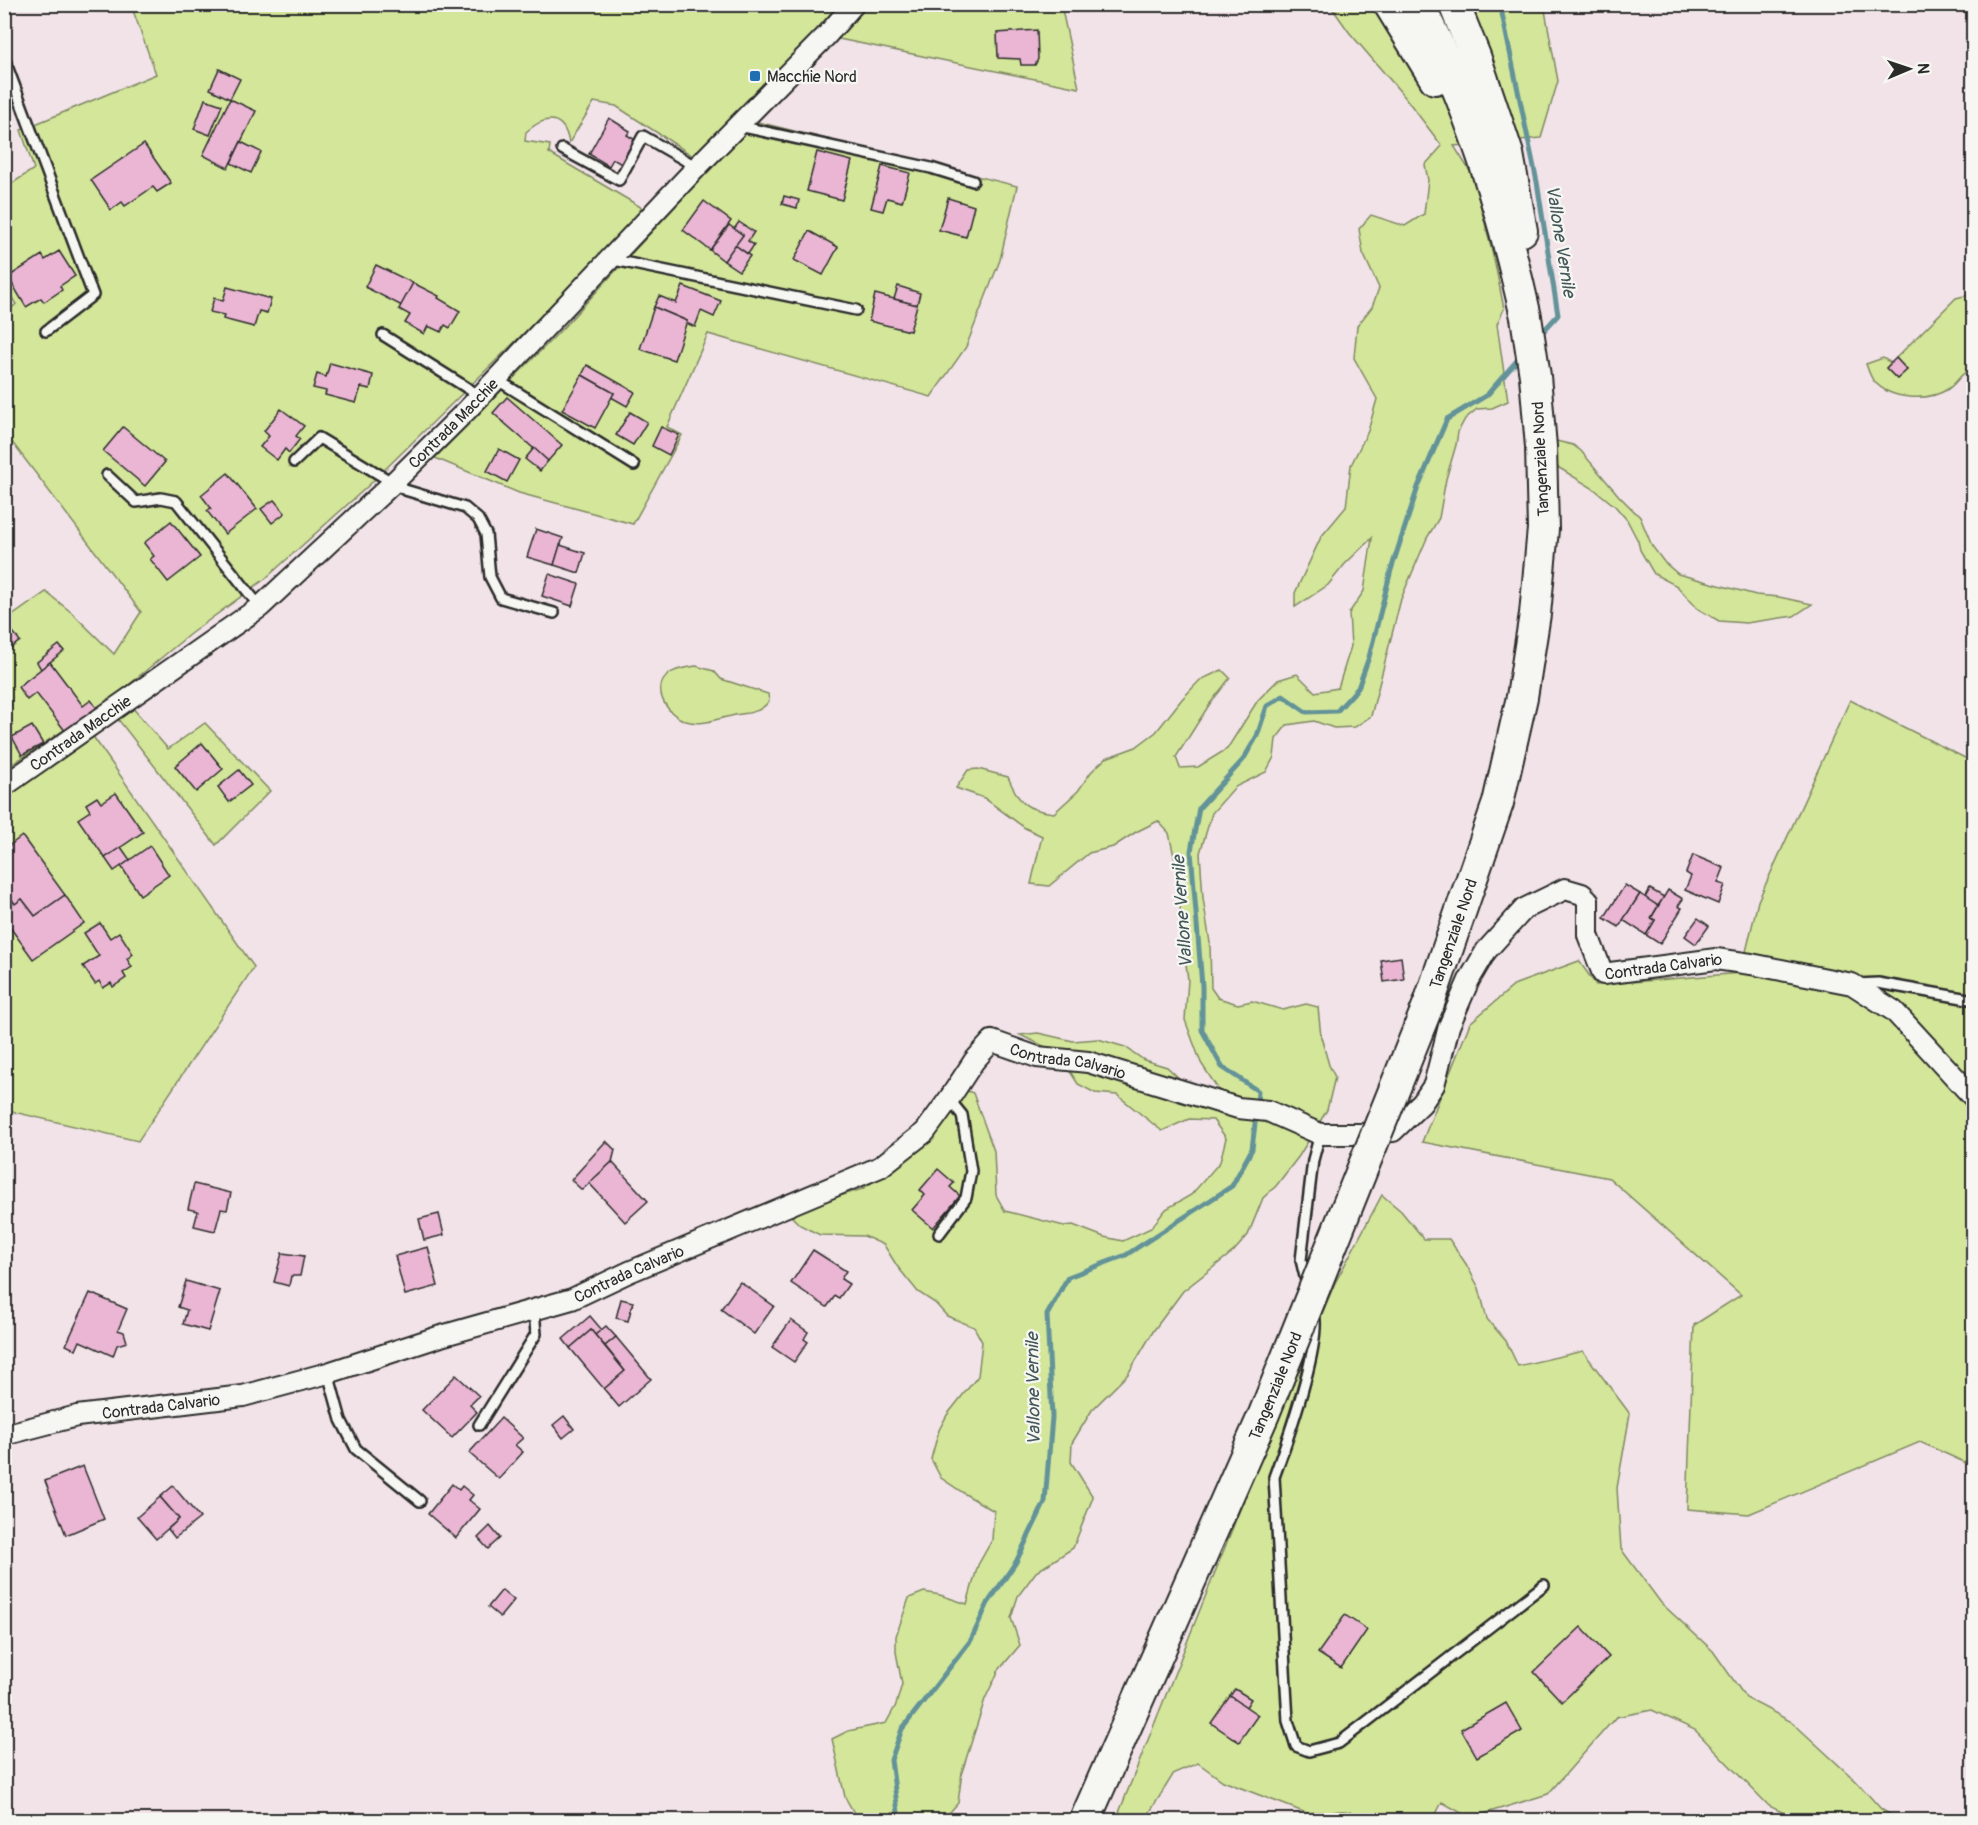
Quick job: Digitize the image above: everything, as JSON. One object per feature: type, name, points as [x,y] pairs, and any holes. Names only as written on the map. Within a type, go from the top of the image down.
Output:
[{"type":"main road","points":[[1389,4],[1486,168]]},
{"type":"main road","name":"Tangenziale Nord","points":[[1085,1821],[1264,1414],[1429,1003],[1498,802],[1522,697],[1535,614],[1543,530],[1541,447],[1535,376],[1526,317],[1513,260],[1486,168],[1464,105],[1418,4]]},
{"type":"main road","points":[[1454,4],[1479,65],[1508,154],[1529,271],[1526,317]]},
{"type":"street","name":"Contrada Macchie","points":[[4,786],[260,607],[393,483],[480,396],[737,125],[826,36],[854,4]]},
{"type":"street","name":"Contrada Calvario","points":[[4,1436],[77,1416],[243,1396],[328,1373],[441,1336],[572,1299],[628,1272],[880,1167],[925,1132],[974,1061],[992,1041],[1036,1057],[1088,1062],[1238,1107],[1268,1111],[1320,1134],[1393,1131],[1422,1103],[1434,1085],[1449,1026],[1469,980],[1486,951],[1524,909],[1565,889],[1582,894],[1588,900],[1588,934],[1604,974],[1716,959],[1852,984],[1894,1011],[1974,1098]]},
{"type":"lane","points":[[4,58],[93,295],[46,331]]},
{"type":"lane","points":[[737,125],[931,168],[973,181]]},
{"type":"lane","points":[[562,149],[619,180],[643,136],[697,167]]},
{"type":"lane","points":[[609,259],[856,310]]},
{"type":"lane","points":[[383,335],[480,396]]},
{"type":"lane","points":[[496,379],[634,465]]},
{"type":"lane","points":[[294,462],[319,438],[405,490],[465,508],[478,519],[486,534],[490,577],[501,598],[554,613]]},
{"type":"lane","points":[[107,475],[136,502],[161,498],[176,501],[260,607]]},
{"type":"lane","points":[[1852,984],[1878,983],[1974,1000]]},
{"type":"lane","points":[[939,1234],[966,1198],[971,1171],[962,1115],[949,1099]]},
{"type":"lane","points":[[1320,1134],[1313,1160],[1301,1260],[1317,1323],[1306,1375],[1287,1442],[1274,1477],[1288,1721],[1296,1746],[1309,1751],[1339,1743],[1544,1585]]},
{"type":"lane","points":[[479,1425],[536,1334],[534,1310]]},
{"type":"lane","points":[[328,1373],[341,1420],[356,1449],[420,1502]]},
{"type":"green space","points":[[131,5],[842,5],[696,158],[616,106],[594,102],[569,143],[563,127],[553,120],[540,122],[526,132],[525,141],[550,145],[549,153],[644,209],[532,325],[368,486],[265,579],[190,634],[114,697],[5,769],[5,710],[11,705],[5,695],[5,621],[46,592],[71,612],[114,654],[141,612],[5,433],[5,314],[16,304],[5,287],[5,188],[34,169],[21,130],[156,74]]},
{"type":"green space","points":[[868,5],[1061,5],[1079,88],[834,38]]},
{"type":"green space","points":[[1330,5],[1544,5],[1558,81],[1541,138],[1454,146],[1473,176],[1495,263],[1504,309],[1497,324],[1508,401],[1492,408],[1477,409],[1465,419],[1458,432],[1439,518],[1427,538],[1401,599],[1371,716],[1355,727],[1334,728],[1314,721],[1287,725],[1276,739],[1274,757],[1266,772],[1235,787],[1212,813],[1200,853],[1203,898],[1210,943],[1211,988],[1218,998],[1238,1004],[1252,1001],[1283,1010],[1306,1004],[1318,1007],[1321,1037],[1335,1077],[1327,1110],[1299,1156],[1276,1186],[1263,1198],[1248,1235],[1234,1251],[1183,1291],[1154,1330],[1128,1374],[1092,1410],[1072,1443],[1071,1462],[1093,1497],[1073,1548],[1036,1572],[1018,1596],[1011,1618],[1020,1645],[999,1670],[985,1699],[962,1772],[958,1803],[943,1820],[858,1820],[845,1797],[832,1739],[848,1731],[886,1723],[896,1705],[902,1684],[896,1652],[896,1636],[909,1598],[924,1592],[967,1604],[978,1565],[992,1540],[994,1511],[941,1478],[931,1459],[939,1430],[947,1415],[978,1376],[982,1342],[974,1327],[947,1316],[935,1303],[918,1292],[884,1245],[864,1236],[820,1235],[800,1225],[792,1217],[808,1206],[862,1189],[896,1167],[935,1131],[962,1089],[973,1093],[994,1151],[996,1195],[1005,1211],[1064,1226],[1073,1225],[1104,1237],[1123,1241],[1151,1228],[1166,1209],[1191,1195],[1220,1162],[1226,1138],[1213,1120],[1189,1119],[1162,1131],[1117,1095],[1095,1093],[1078,1084],[1071,1073],[1046,1047],[1020,1035],[1038,1033],[1073,1041],[1098,1039],[1125,1047],[1144,1060],[1167,1067],[1180,1079],[1197,1106],[1223,1111],[1220,1092],[1201,1063],[1185,1020],[1188,980],[1181,925],[1179,879],[1169,833],[1158,821],[1113,847],[1089,853],[1049,886],[1031,884],[1042,836],[1025,828],[984,798],[956,788],[968,770],[978,769],[1008,777],[1024,804],[1036,810],[1054,813],[1078,791],[1091,772],[1106,758],[1136,747],[1156,732],[1200,680],[1222,670],[1230,678],[1209,705],[1176,757],[1180,768],[1198,767],[1227,749],[1258,700],[1278,680],[1297,674],[1315,692],[1338,688],[1351,646],[1349,613],[1364,591],[1372,538],[1345,564],[1328,585],[1295,607],[1295,593],[1321,537],[1346,507],[1351,465],[1368,431],[1377,399],[1354,358],[1357,326],[1372,307],[1379,288],[1363,253],[1359,229],[1371,215],[1405,226],[1424,214],[1428,180],[1425,165],[1442,146],[1404,96],[1349,32]]},
{"type":"green space","points":[[754,121],[1017,186],[1000,260],[966,347],[931,397],[708,334],[667,427],[682,435],[633,524],[519,493],[435,458],[561,330]]},
{"type":"green space","points":[[1973,294],[1973,369],[1965,373],[1948,389],[1930,396],[1899,395],[1889,392],[1874,381],[1866,364],[1883,358],[1891,363],[1886,368],[1897,379],[1907,370],[1896,358],[1956,298]]},
{"type":"green space","points":[[1552,440],[1573,445],[1581,451],[1640,517],[1652,546],[1664,562],[1678,574],[1756,595],[1812,604],[1794,616],[1746,623],[1719,621],[1698,609],[1677,586],[1654,574],[1627,520],[1615,506],[1594,489],[1551,463]]},
{"type":"green space","points":[[696,666],[714,671],[721,679],[768,694],[769,701],[757,711],[709,721],[698,723],[679,718],[663,701],[661,687],[663,680],[679,669]]},
{"type":"green space","points":[[1850,700],[1973,762],[1973,1466],[1920,1442],[1749,1514],[1687,1509],[1694,1325],[1741,1295],[1609,1178],[1422,1142],[1470,1023],[1516,984],[1579,961],[1596,985],[1741,973],[1758,901]]},
{"type":"green space","points":[[132,707],[168,749],[205,723],[270,791],[216,845],[117,718]]},
{"type":"green space","points":[[92,735],[254,967],[138,1141],[5,1110],[4,799]]},
{"type":"green space","points":[[1382,1195],[1401,1211],[1424,1239],[1449,1239],[1479,1288],[1487,1319],[1506,1341],[1518,1366],[1583,1351],[1630,1414],[1617,1488],[1621,1549],[1661,1603],[1713,1651],[1746,1698],[1792,1722],[1856,1781],[1881,1809],[1899,1820],[1799,1820],[1769,1806],[1695,1730],[1652,1710],[1616,1717],[1548,1794],[1470,1818],[1442,1802],[1433,1820],[1389,1820],[1344,1811],[1306,1813],[1223,1781],[1198,1763],[1174,1773],[1145,1820],[1116,1820],[1255,1472],[1335,1283]]},
{"type":"building","points":[[1037,30],[1038,59],[1035,65],[1021,65],[1020,59],[998,58],[997,33]]},
{"type":"building","points":[[219,69],[240,79],[230,99],[210,89]]},
{"type":"building","points":[[205,99],[222,105],[210,135],[194,129]]},
{"type":"building","points":[[230,99],[256,111],[228,168],[203,155]]},
{"type":"building","points":[[609,118],[630,131],[627,135],[637,141],[623,165],[613,159],[609,166],[589,154]]},
{"type":"building","points":[[241,142],[261,152],[251,173],[231,163]]},
{"type":"building","points":[[144,144],[171,183],[157,192],[153,187],[125,206],[122,202],[111,210],[91,180]]},
{"type":"building","points":[[817,152],[852,161],[842,200],[807,191]]},
{"type":"building","points":[[882,166],[910,173],[902,202],[887,198],[883,211],[871,208]]},
{"type":"building","points":[[784,196],[799,200],[797,208],[782,204]]},
{"type":"building","points":[[948,198],[974,206],[966,237],[939,230]]},
{"type":"building","points":[[704,201],[731,221],[710,250],[683,230]]},
{"type":"building","points":[[739,222],[754,232],[748,241],[754,245],[748,254],[735,245],[743,235],[734,229]]},
{"type":"building","points":[[729,225],[743,235],[724,261],[710,250]]},
{"type":"building","points":[[809,231],[838,247],[823,275],[794,260]]},
{"type":"building","points":[[735,245],[750,256],[739,271],[724,261]]},
{"type":"building","points":[[59,251],[75,276],[60,286],[62,290],[44,302],[41,298],[26,307],[8,277],[42,255],[45,260]]},
{"type":"building","points":[[376,265],[413,283],[402,306],[365,287]]},
{"type":"building","points":[[413,283],[439,296],[438,298],[460,311],[450,328],[445,325],[441,332],[428,326],[424,334],[405,323],[410,315],[399,309]]},
{"type":"building","points":[[683,286],[721,301],[714,317],[701,311],[695,327],[686,323],[687,321],[654,307],[659,296],[676,303]]},
{"type":"building","points":[[898,286],[920,293],[917,305],[894,299]]},
{"type":"building","points":[[227,287],[271,299],[267,313],[259,311],[254,327],[223,319],[224,315],[210,312],[214,298],[223,301]]},
{"type":"building","points":[[875,294],[917,305],[910,331],[869,321]]},
{"type":"building","points":[[654,307],[687,321],[674,360],[640,349]]},
{"type":"building","points":[[1896,358],[1907,370],[1897,379],[1886,368]]},
{"type":"building","points":[[330,363],[373,375],[370,389],[361,387],[356,403],[325,395],[326,391],[313,388],[317,374],[326,377]]},
{"type":"building","points":[[587,365],[635,392],[627,406],[611,397],[614,393],[582,375]]},
{"type":"building","points":[[582,375],[614,393],[595,428],[562,410]]},
{"type":"building","points":[[507,397],[562,445],[548,461],[493,413]]},
{"type":"building","points":[[281,409],[304,426],[296,436],[300,439],[289,453],[285,449],[277,460],[260,447],[269,436],[264,431]]},
{"type":"building","points":[[630,412],[647,422],[633,445],[616,435]]},
{"type":"building","points":[[123,427],[165,462],[145,486],[103,451]]},
{"type":"building","points":[[661,427],[679,435],[669,455],[652,446]]},
{"type":"building","points":[[534,448],[548,461],[540,471],[525,459]]},
{"type":"building","points":[[499,449],[519,460],[507,482],[487,471]]},
{"type":"building","points":[[228,473],[257,509],[225,534],[207,511],[211,508],[201,495]]},
{"type":"building","points":[[274,500],[285,513],[272,523],[261,509]]},
{"type":"building","points":[[171,521],[200,557],[168,582],[150,559],[154,556],[144,543]]},
{"type":"building","points":[[536,529],[563,538],[554,565],[527,557]]},
{"type":"building","points":[[560,545],[585,553],[579,573],[554,565]]},
{"type":"building","points":[[549,574],[579,584],[572,606],[542,596]]},
{"type":"building","points":[[10,628],[20,641],[4,653],[4,633]]},
{"type":"building","points":[[59,645],[64,651],[41,669],[37,662]]},
{"type":"building","points":[[50,662],[83,706],[91,700],[97,708],[66,732],[36,693],[27,700],[18,687]]},
{"type":"building","points":[[32,726],[43,744],[22,755],[12,737]]},
{"type":"building","points":[[202,743],[223,769],[196,792],[175,766]]},
{"type":"building","points":[[239,770],[251,785],[229,802],[218,787]]},
{"type":"building","points":[[116,793],[143,832],[105,858],[78,819],[90,811],[86,804],[97,797],[101,803]]},
{"type":"building","points":[[22,836],[65,895],[35,916],[22,899],[15,904],[4,889],[4,846],[6,848]]},
{"type":"building","points":[[150,846],[169,875],[140,895],[121,866]]},
{"type":"building","points":[[121,847],[130,860],[114,871],[105,858]]},
{"type":"building","points":[[1693,855],[1724,868],[1718,883],[1725,885],[1718,904],[1685,890],[1691,876],[1686,873]]},
{"type":"building","points":[[1625,885],[1640,894],[1619,927],[1604,918]]},
{"type":"building","points":[[4,889],[15,904],[22,899],[35,916],[65,895],[84,923],[33,959],[4,919]]},
{"type":"building","points":[[1650,889],[1664,897],[1658,906],[1645,898]]},
{"type":"building","points":[[1668,890],[1683,899],[1678,906],[1682,908],[1660,944],[1646,935],[1655,920],[1651,918]]},
{"type":"building","points":[[1640,894],[1658,906],[1651,918],[1655,920],[1646,935],[1623,920]]},
{"type":"building","points":[[1698,918],[1709,926],[1696,944],[1685,936]]},
{"type":"building","points":[[100,923],[110,938],[119,932],[133,954],[127,959],[132,967],[123,973],[126,978],[113,987],[111,983],[103,988],[99,981],[95,984],[83,966],[99,956],[84,933]]},
{"type":"building","points":[[1401,957],[1404,979],[1384,982],[1381,960]]},
{"type":"building","points":[[606,1141],[615,1150],[612,1162],[582,1190],[571,1180]]},
{"type":"building","points":[[612,1162],[648,1201],[625,1222],[589,1183]]},
{"type":"building","points":[[938,1169],[954,1183],[950,1187],[960,1196],[933,1228],[912,1210],[925,1195],[920,1190]]},
{"type":"building","points":[[194,1184],[231,1193],[227,1210],[221,1209],[215,1231],[194,1226],[198,1211],[188,1209]]},
{"type":"building","points":[[439,1214],[444,1235],[424,1240],[419,1219]]},
{"type":"building","points":[[428,1247],[438,1286],[405,1295],[395,1256]]},
{"type":"building","points":[[813,1250],[846,1271],[841,1279],[849,1284],[839,1298],[835,1296],[827,1307],[791,1283]]},
{"type":"building","points":[[282,1253],[304,1256],[300,1276],[291,1276],[289,1286],[274,1282]]},
{"type":"building","points":[[186,1281],[220,1291],[208,1331],[183,1324],[187,1310],[178,1307]]},
{"type":"building","points":[[740,1282],[774,1306],[754,1334],[721,1309]]},
{"type":"building","points":[[90,1293],[127,1309],[118,1330],[124,1332],[127,1342],[117,1345],[113,1356],[80,1341],[76,1350],[66,1345]]},
{"type":"building","points":[[621,1299],[633,1302],[628,1321],[616,1318]]},
{"type":"building","points":[[590,1316],[602,1330],[595,1335],[591,1330],[570,1348],[563,1339]]},
{"type":"building","points":[[791,1320],[808,1332],[804,1339],[808,1342],[794,1362],[772,1347]]},
{"type":"building","points":[[606,1326],[616,1337],[605,1346],[595,1335]]},
{"type":"building","points":[[591,1330],[625,1371],[604,1389],[570,1348]]},
{"type":"building","points":[[616,1337],[651,1379],[619,1407],[604,1389],[625,1371],[605,1346]]},
{"type":"building","points":[[456,1375],[479,1396],[470,1405],[477,1412],[452,1438],[422,1410]]},
{"type":"building","points":[[564,1416],[574,1429],[563,1438],[553,1425]]},
{"type":"building","points":[[501,1418],[523,1438],[515,1445],[523,1452],[499,1479],[469,1453]]},
{"type":"building","points":[[83,1466],[104,1519],[66,1535],[45,1481]]},
{"type":"building","points":[[452,1484],[459,1490],[462,1486],[473,1495],[469,1500],[480,1509],[456,1538],[428,1514]]},
{"type":"building","points":[[173,1486],[200,1518],[175,1538],[168,1529],[179,1519],[160,1497]]},
{"type":"building","points":[[160,1497],[179,1519],[156,1539],[137,1517]]},
{"type":"building","points":[[490,1526],[500,1538],[488,1549],[478,1538]]},
{"type":"building","points":[[502,1590],[514,1600],[500,1617],[488,1607]]},
{"type":"building","points":[[1345,1615],[1367,1630],[1341,1668],[1318,1653]]},
{"type":"building","points":[[1581,1627],[1609,1657],[1562,1702],[1534,1672]]},
{"type":"building","points":[[1235,1689],[1251,1699],[1246,1707],[1230,1696]]},
{"type":"building","points":[[1230,1696],[1258,1715],[1239,1742],[1211,1723]]},
{"type":"building","points":[[1506,1703],[1522,1731],[1477,1757],[1461,1729]]},
{"type":"waterway","name":"Vallone Vernile","points":[[1500,4],[1537,182],[1558,315],[1539,336]]},
{"type":"waterway","name":"Vallone Vernile","points":[[1257,1106],[1258,1091],[1222,1067],[1202,1030],[1202,986],[1191,851],[1199,808],[1243,760],[1257,736],[1267,706],[1283,696],[1306,712],[1337,711],[1358,688],[1369,657],[1391,570],[1418,487],[1447,419],[1487,395],[1521,356]]},
{"type":"waterway","name":"Vallone Vernile","points":[[899,1820],[891,1760],[902,1729],[971,1640],[988,1603],[1016,1562],[1045,1502],[1052,1417],[1047,1315],[1068,1277],[1126,1255],[1232,1186],[1252,1149],[1256,1115]]},
{"type":"place","name":"Macchie Nord","points":[[755,76]]}]
